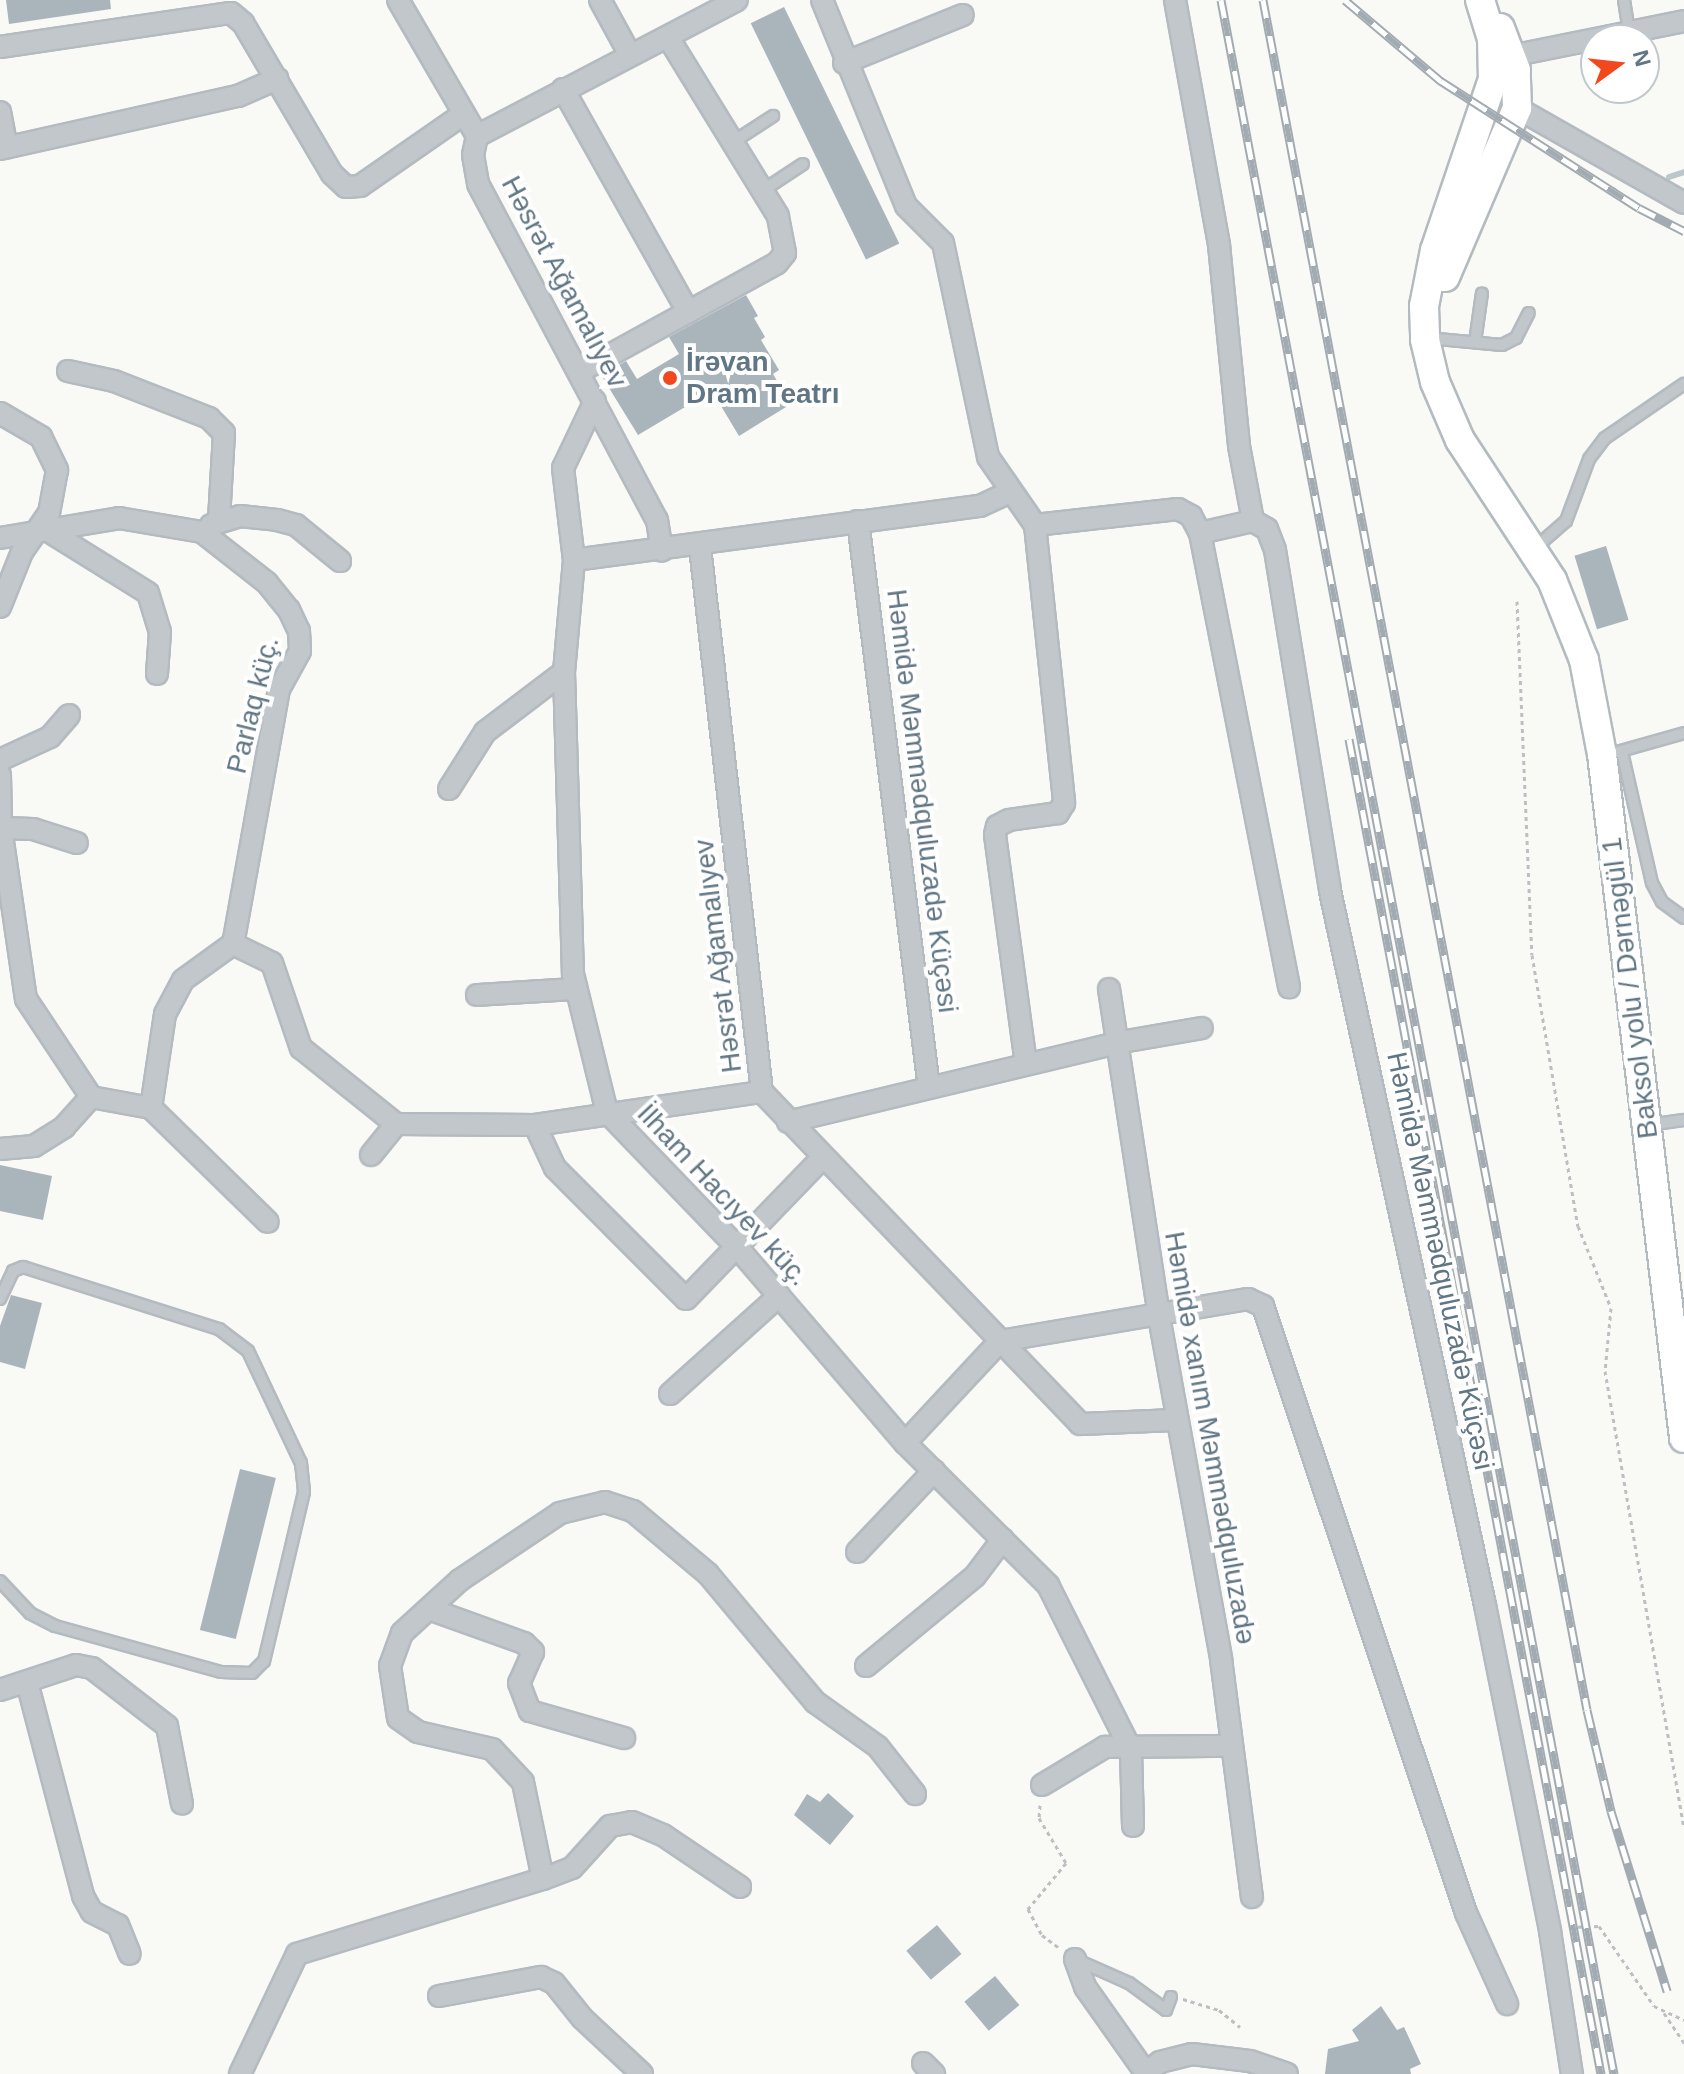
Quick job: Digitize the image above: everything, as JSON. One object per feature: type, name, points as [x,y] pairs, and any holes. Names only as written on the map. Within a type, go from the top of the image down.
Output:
[{"type":"main road","points":[[1445,408],[1429,363],[1424,306],[1435,250],[1493,79],[1492,39],[1480,0]]},
{"type":"main road","points":[[1445,408],[1438,339],[1445,276],[1517,108],[1511,56],[1488,0]]},
{"type":"main road","points":[[1468,146],[1473,173],[1484,172],[1497,159]]},
{"type":"main road","name":"Baksol yolu / Dərnəgül 1","points":[[1445,408],[1471,458],[1533,550],[1574,627],[1612,753],[1646,1125],[1684,1438]]},
{"type":"street","points":[[398,0],[462,115],[477,136],[629,53],[668,37],[737,0]]},
{"type":"street","points":[[600,0],[629,53]]},
{"type":"street","points":[[822,0],[844,63],[906,206],[943,243],[988,457],[1008,493],[1035,525],[1064,803],[1058,813],[1009,820],[997,826],[995,835],[1026,1064]]},
{"type":"street","points":[[1175,0],[1219,245],[1239,446],[1253,521],[1200,533]]},
{"type":"street","points":[[0,47],[200,8],[231,13],[243,23],[332,174],[346,187],[360,186],[462,115]]},
{"type":"street","points":[[844,63],[963,15]]},
{"type":"street","points":[[1660,26],[1684,21]]},
{"type":"street","points":[[579,372],[777,263],[785,253],[778,216],[668,37]]},
{"type":"street","points":[[1511,56],[1580,43]]},
{"type":"street","points":[[0,112],[4,148],[238,96],[277,79]]},
{"type":"street","points":[[563,89],[688,312]]},
{"type":"street","points":[[1517,108],[1684,203]]},
{"type":"street","name":"Həsrət Ağamalıyev","points":[[477,136],[473,155],[478,184],[657,520],[662,551]]},
{"type":"street","points":[[68,371],[114,381],[209,418],[224,433],[219,519]]},
{"type":"street","name":"İlham Hacıyev küç.","points":[[595,401],[563,468],[574,560],[564,672],[576,989],[607,1112],[737,1247],[905,1443],[1048,1585],[1131,1750],[1133,1826]]},
{"type":"street","points":[[0,413],[41,437],[57,470],[42,534],[0,607]]},
{"type":"street","points":[[574,560],[700,547],[858,521],[980,506],[1008,493]]},
{"type":"street","points":[[1035,525],[1178,509],[1191,516],[1200,533],[1289,987]]},
{"type":"street","points":[[202,532],[219,519],[240,516],[296,525],[340,561]]},
{"type":"street","name":"Parlaq küç.","points":[[0,538],[42,534],[119,518],[202,532],[267,583],[299,631],[300,651],[279,689],[233,944]]},
{"type":"street","name":"Həmidə Məmmədquluzadə Küçəsi","points":[[858,521],[929,1088]]},
{"type":"street","name":"Həmidə Məmmədquluzadə Küçəsi","points":[[1253,521],[1267,529],[1275,550],[1330,891],[1429,1335],[1550,1931],[1572,2074]]},
{"type":"street","points":[[42,534],[148,593],[160,632],[157,674]]},
{"type":"street","name":"Həsrət Ağamalıyev","points":[[700,547],[762,1092],[1080,1424],[1176,1420]]},
{"type":"street","points":[[449,789],[485,732],[564,672]]},
{"type":"street","points":[[0,760],[50,737],[69,715]]},
{"type":"street","points":[[0,775],[1,828],[26,999],[91,1097],[151,1108],[268,1222]]},
{"type":"street","points":[[1,828],[33,829],[77,843]]},
{"type":"street","points":[[151,1108],[165,1014],[183,980],[233,944],[272,963],[301,1048],[396,1124],[535,1125],[607,1112],[762,1092]]},
{"type":"street","points":[[477,995],[576,989]]},
{"type":"street","name":"Həmidə xanım Məmmədquluzadə","points":[[1109,989],[1158,1311],[1232,1746],[1252,1897]]},
{"type":"street","points":[[788,1122],[1116,1043],[1202,1028]]},
{"type":"street","points":[[0,1149],[34,1146],[64,1127],[91,1097]]},
{"type":"street","points":[[371,1155],[396,1124]]},
{"type":"street","points":[[535,1125],[555,1168],[686,1299],[822,1158]]},
{"type":"street","points":[[670,1394],[779,1296]]},
{"type":"street","points":[[905,1443],[1000,1341],[1158,1311],[1248,1299],[1263,1306],[1272,1323],[1466,1913],[1507,2004]]},
{"type":"street","points":[[857,1552],[934,1471]]},
{"type":"street","points":[[543,1879],[523,1782],[492,1749],[418,1732],[398,1718],[390,1666],[402,1633],[460,1580],[560,1513],[605,1502],[633,1511],[708,1574],[815,1702],[878,1747],[915,1794]]},
{"type":"street","points":[[866,1666],[975,1576],[1003,1539]]},
{"type":"street","points":[[429,1609],[524,1643],[533,1652],[519,1683],[530,1711],[624,1738]]},
{"type":"street","points":[[0,1690],[76,1665],[92,1668],[167,1726],[182,1804]]},
{"type":"street","points":[[27,1682],[83,1896],[92,1912],[118,1925],[130,1954]]},
{"type":"street","points":[[1042,1785],[1105,1747],[1131,1750],[1232,1746]]},
{"type":"street","points":[[240,2074],[297,1954],[572,1868],[610,1826],[632,1822],[663,1835],[740,1887]]},
{"type":"street","points":[[1075,1959],[1085,1987],[1146,2073],[1160,2062],[1192,2054],[1250,2061],[1287,2074]]},
{"type":"street","points":[[439,1996],[541,1977],[554,1983],[582,2018],[642,2074]]},
{"type":"lane","points":[[1624,0],[1628,24]]},
{"type":"lane","points":[[733,142],[773,116]]},
{"type":"lane","points":[[762,191],[803,164]]},
{"type":"lane","points":[[1475,342],[1482,293]]},
{"type":"lane","points":[[1438,339],[1509,342],[1529,313]]},
{"type":"lane","points":[[1533,550],[1566,521],[1589,459],[1605,438],[1684,384]]},
{"type":"lane","points":[[1684,733],[1612,753],[1652,883],[1662,902],[1684,918]]},
{"type":"lane","points":[[1646,1125],[1684,1120]]},
{"type":"lane","points":[[0,1299],[13,1271],[23,1267],[219,1329],[248,1351],[301,1463],[304,1492],[264,1661],[252,1673],[221,1672],[55,1626],[30,1613],[0,1581]]},
{"type":"lane","points":[[1075,1959],[1129,1983],[1166,2010],[1171,1997]]},
{"type":"path","points":[[1517,601],[1532,955],[1578,1226],[1611,1308],[1605,1371],[1684,1828]]},
{"type":"path","points":[[1042,1785],[1039,1818],[1066,1863],[1028,1909],[1042,1935],[1075,1959]]},
{"type":"path","points":[[1550,1931],[1599,1926],[1645,1995],[1664,2013],[1684,2043]]},
{"type":"path","points":[[1171,1997],[1219,2010],[1240,2027]]},
{"type":"path","points":[[1664,2013],[1684,2020]]},
{"type":"building","points":[[6,0],[110,0],[111,9],[9,24]]},
{"type":"building","points":[[784,7],[899,243],[866,260],[751,23]]},
{"type":"building","points":[[746,295],[765,337],[761,340],[779,370],[773,374],[791,404],[739,436],[712,391],[638,435],[601,375],[626,361],[637,379],[679,354],[669,337]]},
{"type":"building","points":[[1606,546],[1629,620],[1597,629],[1574,556]]},
{"type":"building","points":[[0,1165],[52,1176],[43,1220],[0,1211]]},
{"type":"building","points":[[11,1295],[42,1303],[25,1369],[0,1362],[0,1326]]},
{"type":"building","points":[[240,1469],[276,1478],[236,1639],[200,1630]]},
{"type":"building","points":[[828,1793],[854,1816],[830,1845],[794,1815],[807,1794],[820,1802]]},
{"type":"building","points":[[937,1925],[961,1954],[931,1980],[906,1951]]},
{"type":"building","points":[[995,1976],[1019,2005],[989,2031],[964,2002]]},
{"type":"building","points":[[1381,2006],[1397,2030],[1404,2027],[1421,2064],[1410,2069],[1411,2074],[1325,2074],[1328,2049],[1359,2041],[1352,2030]]},
{"type":"waterway","points":[[1669,177],[1684,172]]},
{"type":"railway","points":[[1221,0],[1614,2074]]},
{"type":"railway","points":[[1263,0],[1587,1710],[1611,1811],[1667,1991]]},
{"type":"railway","points":[[1345,0],[1441,81],[1639,208],[1684,231]]},
{"type":"railway","points":[[1349,739],[1601,2074]]},
{"type":"place","name":"İrəvan Dram Teatrı","points":[[670,378]]}]
